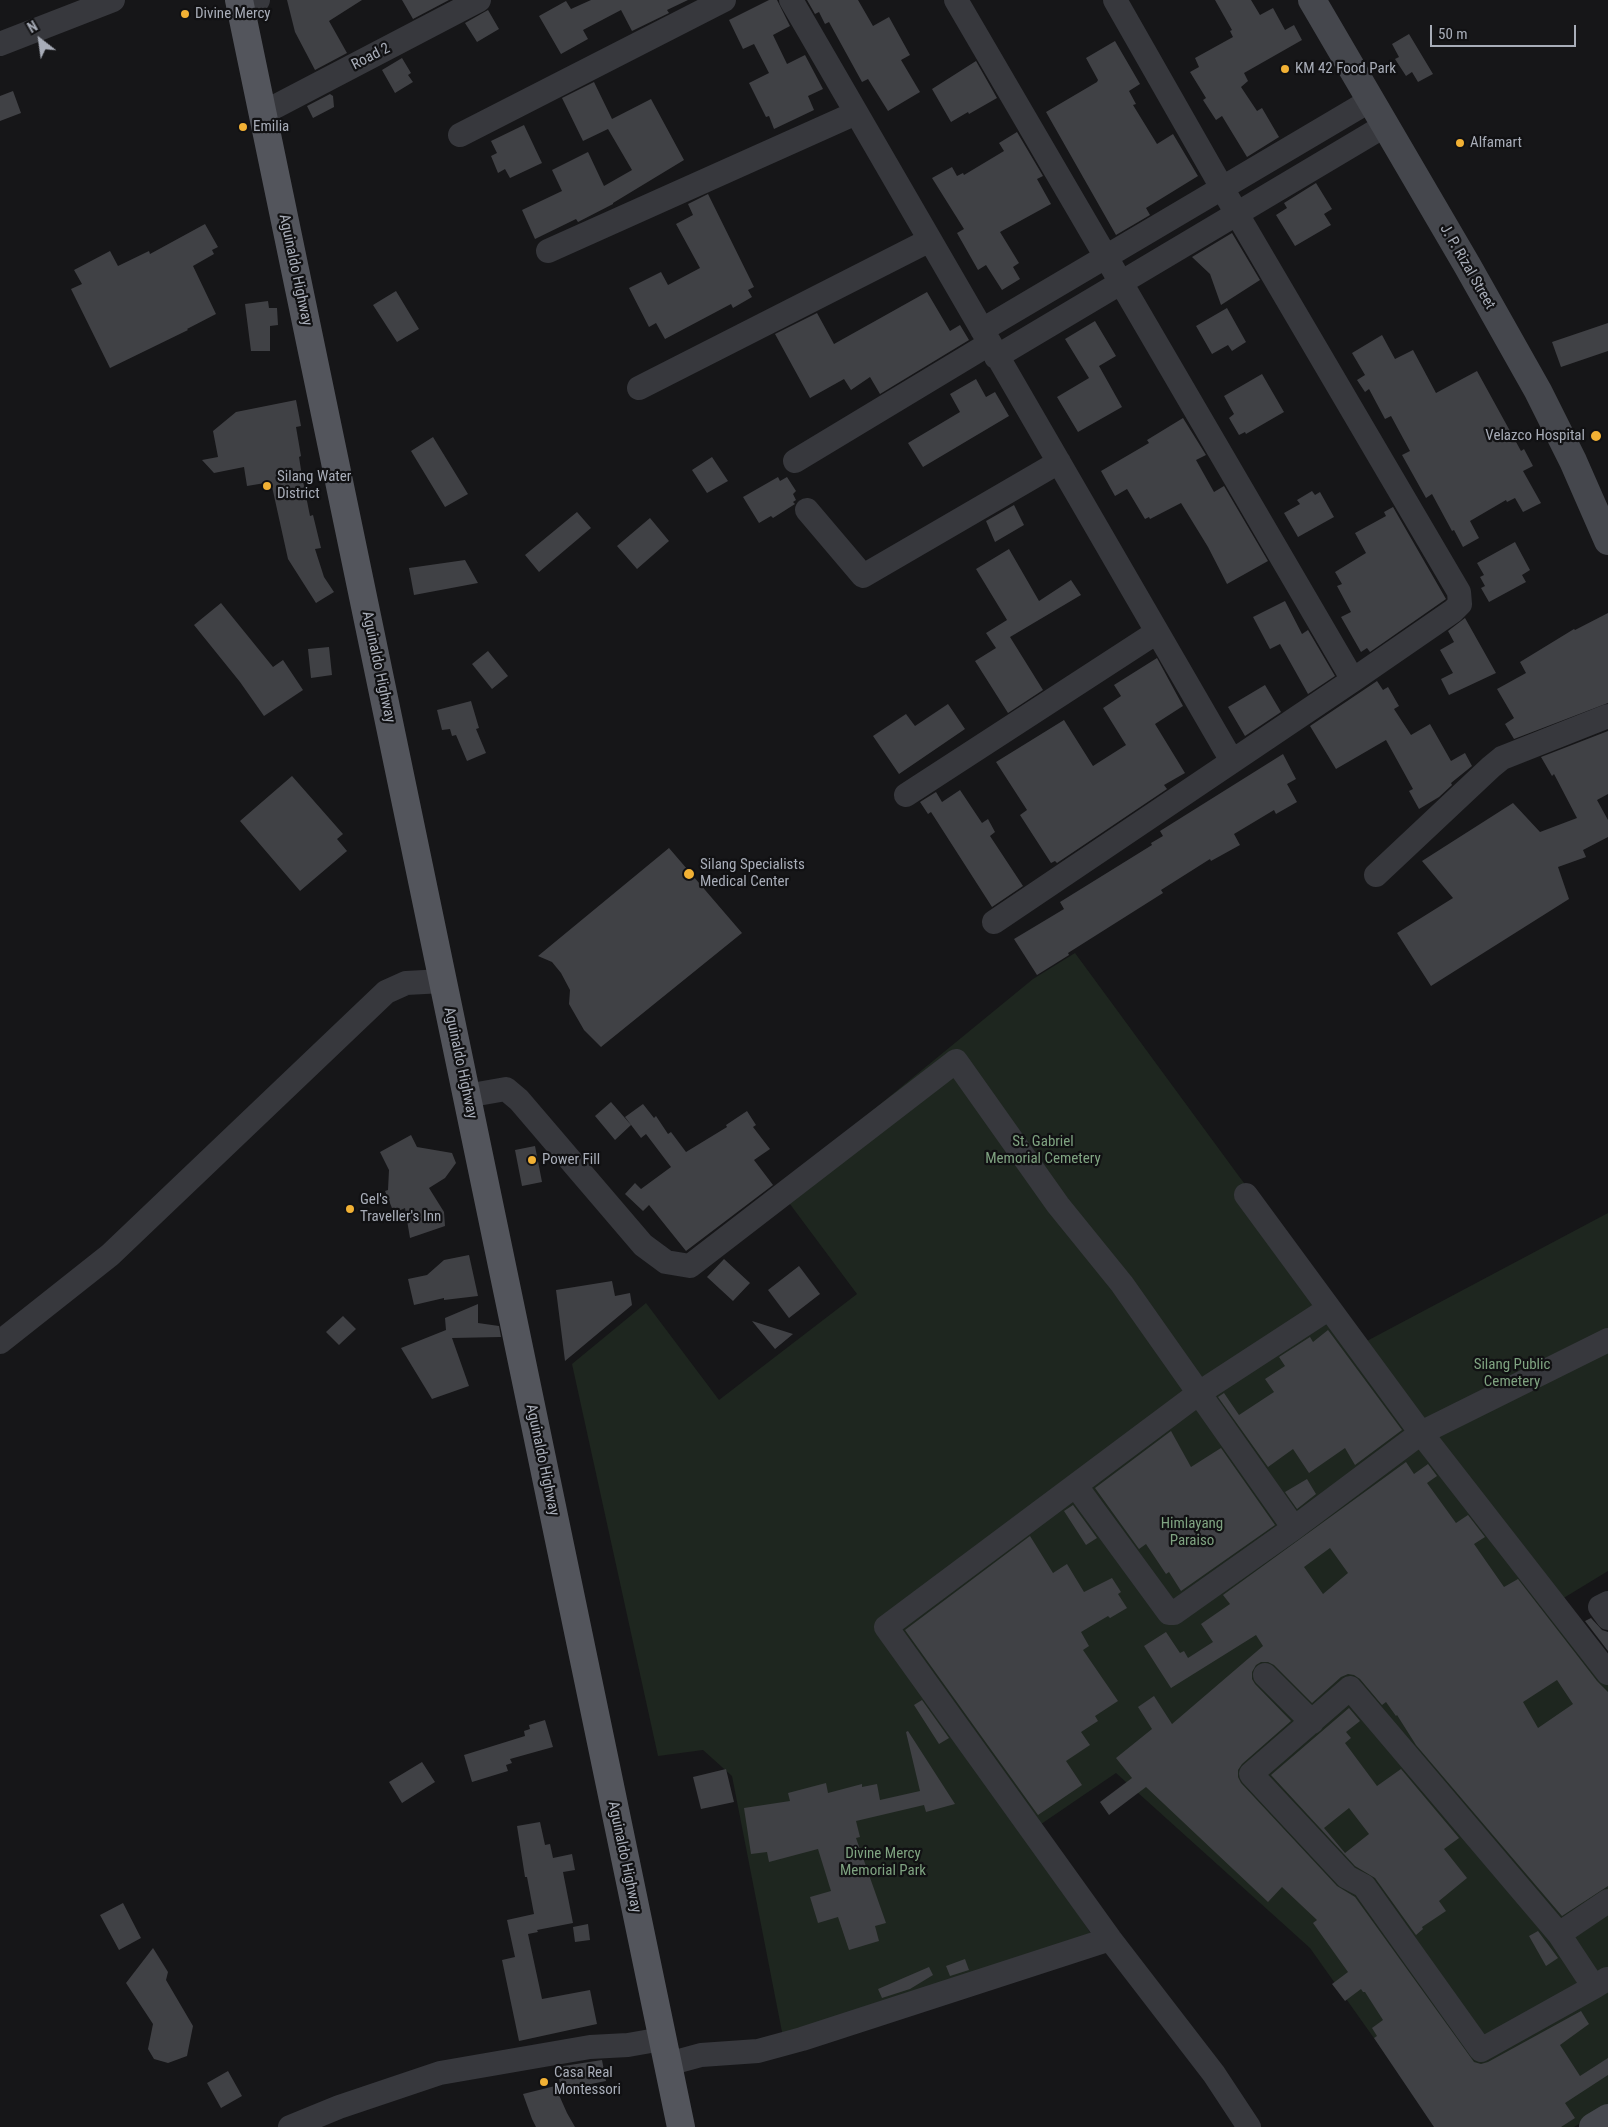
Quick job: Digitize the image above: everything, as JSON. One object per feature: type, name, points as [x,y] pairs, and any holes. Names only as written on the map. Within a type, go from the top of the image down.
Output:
[{"type":"main road","name":"J. P. Rizal Street","points":[[1312,0],[1386,125],[1538,391],[1573,461],[1608,541]]},
{"type":"main road","name":"Aguinaldo Highway","points":[[246,3],[262,113],[680,2127]]},
{"type":"main road","points":[[1593,2127],[1608,2118]]},
{"type":"street","points":[[0,44],[113,0]]},
{"type":"street","name":"Road 2","points":[[262,113],[479,0]]},
{"type":"street","points":[[460,135],[724,0]]},
{"type":"street","points":[[791,0],[1232,760]]},
{"type":"street","points":[[956,0],[1353,680]]},
{"type":"street","points":[[994,922],[1353,680],[1453,611],[1460,604],[1459,592],[1236,214],[1115,0]]},
{"type":"street","points":[[795,461],[989,344],[1105,257],[1371,100]]},
{"type":"street","points":[[548,251],[856,113]]},
{"type":"street","points":[[989,344],[1120,283],[1386,125]]},
{"type":"street","points":[[639,388],[930,240]]},
{"type":"street","points":[[807,510],[863,576],[1059,462]]},
{"type":"street","points":[[906,795],[1157,632]]},
{"type":"street","points":[[1376,875],[1502,758],[1608,716]]},
{"type":"street","points":[[0,1342],[110,1255],[386,992],[406,983],[443,981]]},
{"type":"street","points":[[466,1096],[506,1089],[519,1100],[643,1245],[666,1262],[690,1266],[956,1061],[1058,1205],[1122,1284],[1294,1528]]},
{"type":"street","points":[[1246,1196],[1421,1433],[1608,1673]]},
{"type":"street","points":[[1249,2127],[1214,2074],[1110,1939],[886,1627],[1199,1393],[1328,1308]]},
{"type":"street","points":[[1076,1486],[1169,1612],[1174,1613],[1294,1528],[1421,1433],[1608,1340]]},
{"type":"street","points":[[1608,1603],[1600,1608],[1608,1618]]},
{"type":"street","points":[[1266,1675],[1312,1722]]},
{"type":"street","points":[[1350,1688],[1559,1934],[1601,1982],[1481,2050],[1364,1886],[1347,1877],[1251,1774],[1350,1688]]},
{"type":"street","points":[[1559,1934],[1608,1901]]},
{"type":"street","points":[[290,2127],[339,2107],[440,2073],[590,2047],[628,2045],[700,2055],[758,2051],[1110,1939]]},
{"type":"green space","points":[[1075,953],[1238,1175],[1365,1342],[1608,1213],[1608,1571],[1562,1599],[1608,1663],[1608,2106],[1574,2127],[1437,2127],[1310,1948],[1116,1773],[1025,1835],[1092,1935],[783,2037],[732,1776],[703,1750],[658,1756],[572,1364],[646,1303],[719,1400],[857,1294],[778,1188],[1033,979]]},
{"type":"building","points":[[287,0],[362,0],[329,21],[347,53],[315,70],[295,32]]},
{"type":"building","points":[[402,0],[449,0],[413,19]]},
{"type":"building","points":[[591,0],[688,0],[667,10],[669,13],[632,31],[621,10],[583,30],[588,39],[561,54],[539,16],[566,1],[571,9]]},
{"type":"building","points":[[769,0],[777,0],[790,26],[773,35],[787,64],[805,55],[823,89],[808,96],[814,110],[774,129],[769,116],[766,117],[749,83],[769,73],[754,44],[743,49],[729,20]]},
{"type":"building","points":[[807,0],[858,0],[873,26],[889,17],[910,55],[901,60],[920,92],[888,111],[868,79],[862,82],[829,22],[825,24],[819,12],[815,14]]},
{"type":"building","points":[[1215,0],[1251,0],[1260,15],[1273,8],[1285,30],[1294,25],[1302,40],[1244,73],[1248,81],[1241,87],[1257,111],[1262,108],[1279,137],[1247,157],[1222,116],[1216,120],[1203,100],[1206,98],[1190,72],[1199,67],[1195,58],[1233,37],[1230,31],[1232,30]]},
{"type":"building","points":[[488,10],[499,29],[477,42],[465,23]]},
{"type":"building","points":[[1409,34],[1433,74],[1418,82],[1412,72],[1406,76],[1395,59],[1399,57],[1392,44]]},
{"type":"building","points":[[1115,41],[1140,84],[1129,91],[1136,104],[1133,105],[1157,144],[1173,134],[1198,176],[1146,208],[1150,215],[1116,235],[1046,112],[1097,82],[1098,80],[1086,58]]},
{"type":"building","points":[[402,58],[411,73],[408,75],[413,82],[395,93],[382,70]]},
{"type":"building","points":[[976,61],[997,98],[951,122],[932,89]]},
{"type":"building","points":[[594,82],[612,119],[651,99],[684,160],[613,204],[578,222],[576,219],[535,239],[522,210],[562,191],[552,170],[588,152],[604,186],[632,170],[608,129],[583,141],[562,98]]},
{"type":"building","points":[[13,91],[21,113],[0,121],[0,96]]},
{"type":"building","points":[[330,94],[333,96],[334,107],[313,118],[307,106]]},
{"type":"building","points":[[524,125],[542,163],[510,178],[505,169],[498,173],[491,156],[497,153],[491,141]]},
{"type":"building","points":[[1017,132],[1043,176],[1037,179],[1051,204],[1000,232],[1019,263],[1013,267],[1020,279],[1002,290],[986,265],[978,270],[957,233],[964,229],[932,178],[952,167],[957,176],[963,173],[964,175],[1004,151],[999,143]]},
{"type":"building","points":[[1316,183],[1332,209],[1324,214],[1331,225],[1295,246],[1276,215],[1287,208],[1284,203]]},
{"type":"building","points":[[708,194],[754,287],[748,290],[752,297],[733,308],[731,304],[665,339],[656,323],[649,327],[629,288],[661,272],[668,285],[700,268],[676,224],[693,215],[688,204]]},
{"type":"building","points":[[205,224],[218,247],[212,250],[214,254],[193,266],[216,314],[188,330],[110,368],[71,289],[82,284],[74,270],[110,251],[118,266],[149,251],[150,254]]},
{"type":"building","points":[[1232,233],[1260,280],[1221,305],[1210,274],[1192,257]]},
{"type":"building","points":[[396,291],[419,329],[397,342],[373,305]]},
{"type":"building","points":[[927,292],[950,331],[960,325],[969,340],[880,394],[870,377],[851,390],[844,379],[810,398],[775,334],[817,313],[834,344]]},
{"type":"building","points":[[268,301],[269,308],[277,308],[278,325],[270,326],[270,351],[251,351],[245,304]]},
{"type":"building","points":[[1227,308],[1246,342],[1232,351],[1228,345],[1212,354],[1196,326]]},
{"type":"building","points":[[1095,321],[1116,356],[1099,366],[1122,407],[1078,432],[1057,397],[1089,378],[1065,339]]},
{"type":"building","points":[[1608,323],[1608,351],[1561,367],[1552,342]]},
{"type":"building","points":[[1382,335],[1395,359],[1413,350],[1436,393],[1477,371],[1521,451],[1524,449],[1533,466],[1523,471],[1541,503],[1523,512],[1515,498],[1507,502],[1506,500],[1470,521],[1479,538],[1463,547],[1432,494],[1426,498],[1402,455],[1410,451],[1391,416],[1385,419],[1369,389],[1365,392],[1357,380],[1365,375],[1352,353]]},
{"type":"building","points":[[1262,374],[1284,412],[1246,434],[1245,432],[1239,435],[1229,418],[1234,414],[1224,396]]},
{"type":"building","points":[[976,379],[986,397],[995,392],[1009,416],[923,467],[908,443],[960,412],[950,394]]},
{"type":"building","points":[[296,400],[301,426],[296,427],[302,476],[310,516],[313,515],[321,548],[315,549],[324,577],[334,592],[316,603],[288,559],[271,482],[247,486],[244,467],[214,473],[202,460],[218,457],[213,431],[236,412]]},
{"type":"building","points":[[1183,418],[1206,455],[1196,460],[1214,492],[1224,486],[1268,561],[1227,584],[1208,547],[1181,503],[1150,519],[1149,517],[1145,519],[1127,489],[1115,496],[1101,471],[1149,443],[1147,440]]},
{"type":"building","points":[[433,437],[468,494],[445,507],[411,451]]},
{"type":"building","points":[[712,457],[728,481],[707,493],[692,470]]},
{"type":"building","points":[[778,477],[780,481],[787,477],[796,491],[793,494],[796,500],[793,502],[795,504],[773,518],[771,516],[759,523],[743,497]]},
{"type":"building","points":[[1312,491],[1315,495],[1320,492],[1334,517],[1298,537],[1284,513],[1300,504],[1297,500]]},
{"type":"building","points":[[1014,505],[1024,525],[995,542],[986,521]]},
{"type":"building","points":[[1393,507],[1446,599],[1370,652],[1367,648],[1361,652],[1341,617],[1351,612],[1337,586],[1342,584],[1335,572],[1366,553],[1355,533],[1386,516],[1384,512]]},
{"type":"building","points":[[577,512],[591,528],[539,572],[525,555]]},
{"type":"building","points":[[650,518],[669,541],[637,569],[617,546]]},
{"type":"building","points":[[1515,542],[1530,570],[1522,575],[1526,582],[1489,602],[1481,588],[1485,586],[1480,577],[1484,575],[1477,563]]},
{"type":"building","points":[[1009,549],[1039,601],[1071,580],[1081,595],[1010,637],[1043,690],[1008,713],[975,661],[996,648],[986,633],[1007,620],[976,569]]},
{"type":"building","points":[[465,560],[478,583],[414,595],[409,568]]},
{"type":"building","points":[[1285,601],[1302,634],[1308,630],[1335,676],[1308,694],[1280,644],[1270,649],[1253,617]]},
{"type":"building","points":[[221,603],[273,667],[283,660],[303,690],[264,716],[240,682],[194,625]]},
{"type":"building","points":[[1608,613],[1608,703],[1514,739],[1505,724],[1514,718],[1497,689],[1526,673],[1520,662],[1574,629]]},
{"type":"building","points":[[1465,618],[1496,673],[1449,695],[1441,679],[1453,673],[1440,650],[1454,642],[1448,631]]},
{"type":"building","points":[[329,647],[332,675],[311,678],[308,649]]},
{"type":"building","points":[[488,651],[508,676],[492,689],[472,664]]},
{"type":"building","points":[[1157,658],[1183,706],[1155,724],[1185,773],[1164,785],[1167,789],[1057,863],[1055,861],[1051,863],[1020,815],[1027,810],[996,762],[1064,720],[1093,766],[1126,745],[1103,708],[1121,696],[1114,685]]},
{"type":"building","points":[[1377,681],[1383,690],[1388,687],[1399,706],[1394,709],[1411,735],[1430,724],[1451,761],[1465,753],[1472,766],[1451,783],[1452,785],[1439,797],[1419,809],[1409,791],[1413,789],[1386,740],[1336,769],[1310,726]]},
{"type":"building","points":[[1265,685],[1281,712],[1245,736],[1228,707]]},
{"type":"building","points":[[471,701],[479,728],[476,729],[486,753],[467,761],[456,735],[452,736],[450,729],[442,730],[437,710]]},
{"type":"building","points":[[948,704],[965,729],[899,774],[873,736],[906,714],[915,726]]},
{"type":"building","points":[[1608,731],[1608,794],[1597,800],[1608,820],[1608,837],[1583,850],[1586,857],[1558,867],[1569,899],[1431,986],[1397,933],[1453,898],[1422,861],[1513,803],[1540,832],[1577,818],[1554,774],[1552,776],[1541,757]]},
{"type":"building","points":[[1283,754],[1296,779],[1287,784],[1297,802],[1276,814],[1274,810],[1234,834],[1240,845],[1211,861],[1210,859],[1161,890],[1163,893],[1068,953],[1069,955],[1037,975],[1014,939],[1064,909],[1060,902],[1152,845],[1151,843],[1163,836],[1160,831]]},
{"type":"building","points":[[292,776],[343,834],[337,839],[347,851],[300,891],[240,821]]},
{"type":"building","points":[[960,790],[982,823],[988,819],[995,832],[990,836],[1023,886],[992,907],[931,812],[928,814],[920,802],[936,792],[942,802]]},
{"type":"building","points":[[669,848],[742,933],[601,1047],[584,1030],[569,1004],[570,990],[561,973],[552,962],[538,956]]},
{"type":"building","points":[[611,1102],[631,1125],[615,1140],[595,1116]]},
{"type":"building","points":[[643,1104],[654,1118],[656,1116],[668,1134],[671,1132],[686,1152],[727,1127],[726,1125],[747,1111],[756,1125],[753,1127],[770,1149],[754,1160],[773,1185],[686,1251],[649,1205],[643,1211],[625,1194],[635,1183],[641,1189],[671,1167],[646,1134],[641,1138],[625,1117]]},
{"type":"building","points":[[411,1135],[417,1147],[452,1153],[456,1163],[445,1178],[429,1188],[444,1212],[445,1226],[410,1238],[405,1208],[394,1213],[385,1191],[388,1190],[389,1170],[380,1152]]},
{"type":"building","points":[[535,1146],[542,1182],[522,1186],[515,1150]]},
{"type":"building","points":[[469,1255],[478,1296],[444,1300],[444,1298],[414,1305],[408,1279],[427,1275],[444,1260]]},
{"type":"building","points":[[724,1259],[750,1283],[733,1301],[707,1277]]},
{"type":"building","points":[[799,1266],[820,1294],[789,1318],[768,1290]]},
{"type":"building","points":[[612,1281],[615,1296],[630,1293],[632,1305],[565,1361],[556,1290]]},
{"type":"building","points":[[478,1304],[478,1323],[499,1326],[501,1337],[452,1338],[469,1386],[432,1399],[401,1348],[446,1330],[445,1318]]},
{"type":"building","points":[[343,1316],[356,1329],[339,1345],[326,1332]]},
{"type":"building","points":[[752,1321],[793,1334],[775,1349]]},
{"type":"building","points":[[1328,1330],[1402,1430],[1355,1465],[1345,1448],[1309,1473],[1293,1449],[1268,1467],[1218,1397],[1224,1393],[1239,1415],[1274,1392],[1265,1379],[1285,1366],[1279,1357],[1310,1337],[1313,1342]]},
{"type":"building","points":[[1171,1431],[1191,1467],[1221,1448],[1275,1525],[1181,1591],[1169,1572],[1166,1574],[1146,1544],[1139,1549],[1095,1488]]},
{"type":"building","points":[[1406,1462],[1414,1474],[1428,1464],[1437,1476],[1427,1483],[1456,1523],[1468,1515],[1485,1537],[1474,1544],[1504,1587],[1518,1579],[1597,1681],[1608,1692],[1608,1886],[1562,1916],[1416,1745],[1397,1715],[1386,1702],[1382,1705],[1360,1679],[1354,1675],[1348,1674],[1341,1677],[1312,1703],[1274,1665],[1268,1662],[1261,1662],[1256,1665],[1252,1672],[1252,1679],[1255,1684],[1291,1721],[1242,1764],[1238,1770],[1238,1777],[1241,1783],[1337,1886],[1355,1897],[1474,2062],[1481,2064],[1488,2062],[1581,2011],[1589,2024],[1560,2045],[1580,2076],[1608,2058],[1608,2075],[1565,2103],[1575,2118],[1561,2127],[1434,2127],[1374,2038],[1377,2036],[1372,2028],[1383,2020],[1365,1992],[1361,1989],[1345,2001],[1332,1984],[1348,1972],[1313,1923],[1317,1920],[1282,1887],[1268,1902],[1146,1787],[1109,1815],[1100,1802],[1132,1778],[1116,1758],[1152,1729],[1138,1707],[1154,1696],[1172,1724],[1263,1646],[1256,1635],[1171,1688],[1144,1646],[1166,1632],[1180,1653],[1184,1651],[1188,1658],[1213,1642],[1201,1624],[1230,1604],[1223,1595]],"holes":[[[1330,1548],[1348,1573],[1323,1594],[1304,1567]],[[1557,1680],[1573,1704],[1538,1728],[1523,1702]]]},
{"type":"building","points":[[1307,1479],[1316,1494],[1297,1509],[1285,1492]]},
{"type":"building","points":[[1073,1505],[1097,1538],[1086,1545],[1064,1511]]},
{"type":"building","points":[[1030,1536],[1053,1573],[1067,1564],[1084,1592],[1112,1578],[1121,1592],[1118,1594],[1127,1608],[1110,1618],[1108,1616],[1081,1632],[1089,1646],[1083,1650],[1118,1701],[1095,1716],[1098,1721],[1081,1732],[1090,1745],[1066,1761],[1082,1785],[1038,1815],[905,1630]]},
{"type":"building","points":[[1591,1618],[1602,1630],[1608,1632],[1608,1651],[1585,1621]]},
{"type":"building","points":[[922,1700],[949,1738],[939,1744],[914,1705]]},
{"type":"building","points":[[1349,1708],[1360,1721],[1346,1732],[1351,1738],[1345,1743],[1377,1786],[1401,1769],[1459,1838],[1444,1849],[1467,1878],[1439,1901],[1446,1911],[1422,1927],[1423,1929],[1416,1935],[1375,1878],[1355,1866],[1271,1775]],"holes":[[[1349,1808],[1369,1834],[1345,1853],[1324,1828]]]},
{"type":"building","points":[[545,1720],[553,1747],[510,1759],[512,1763],[506,1765],[508,1771],[472,1782],[464,1755],[525,1736],[524,1731],[530,1729],[529,1725]]},
{"type":"building","points":[[908,1731],[955,1804],[926,1812],[924,1805],[856,1821],[860,1837],[856,1838],[886,1923],[875,1926],[879,1941],[849,1950],[838,1917],[818,1923],[810,1897],[831,1891],[818,1849],[769,1862],[767,1852],[751,1854],[744,1808],[790,1801],[788,1793],[826,1783],[828,1793],[862,1784],[862,1787],[877,1784],[880,1800],[920,1791],[906,1732]]},
{"type":"building","points":[[422,1762],[435,1782],[402,1803],[389,1782]]},
{"type":"building","points":[[726,1769],[734,1802],[701,1809],[693,1777]]},
{"type":"building","points":[[540,1822],[545,1845],[550,1844],[553,1858],[572,1854],[575,1870],[563,1872],[573,1923],[537,1930],[538,1932],[528,1934],[542,1999],[590,1990],[597,2024],[519,2041],[502,1960],[515,1957],[507,1920],[534,1914],[527,1877],[525,1877],[517,1826]]},
{"type":"building","points":[[123,1903],[141,1938],[119,1950],[100,1915]]},
{"type":"building","points":[[588,1924],[590,1940],[575,1942],[573,1927]]},
{"type":"building","points":[[1538,1931],[1558,1958],[1546,1966],[1529,1936]]},
{"type":"building","points":[[153,1948],[168,1972],[166,1980],[193,2026],[187,2056],[168,2063],[154,2059],[148,2049],[153,2024],[126,1983]]},
{"type":"building","points":[[965,1959],[969,1970],[950,1976],[946,1966]]},
{"type":"building","points":[[929,1967],[933,1975],[910,1989],[882,1998],[878,1989]]},
{"type":"building","points":[[602,2060],[606,2081],[561,2090],[557,2067]]},
{"type":"building","points":[[228,2071],[242,2096],[221,2108],[207,2083]]},
{"type":"building","points":[[555,2086],[575,2127],[536,2127],[532,2119],[523,2094]]},
{"type":"place","name":"Divine Mercy","points":[[185,14]]},
{"type":"place","name":"KM 42 Food Park","points":[[1285,69]]},
{"type":"place","name":"Emilia","points":[[243,127]]},
{"type":"place","name":"Alfamart","points":[[1460,143]]},
{"type":"place","name":"Velazco Hospital","points":[[1596,436]]},
{"type":"place","name":"Silang Water District","points":[[267,486]]},
{"type":"place","name":"Silang Specialists Medical Center","points":[[689,874]]},
{"type":"place","name":"Power Fill","points":[[532,1160]]},
{"type":"place","name":"Gel's Traveller's Inn","points":[[350,1209]]},
{"type":"place","name":"Casa Real Montessori","points":[[544,2082]]},
{"type":"park label","name":"St. Gabriel Memorial Cemetery","points":[[1043,1150]]},
{"type":"park label","name":"Silang Public Cemetery","points":[[1512,1374]]},
{"type":"park label","name":"Himlayang Paraiso","points":[[1192,1532]]},
{"type":"park label","name":"Divine Mercy Memorial Park","points":[[883,1862]]}]
